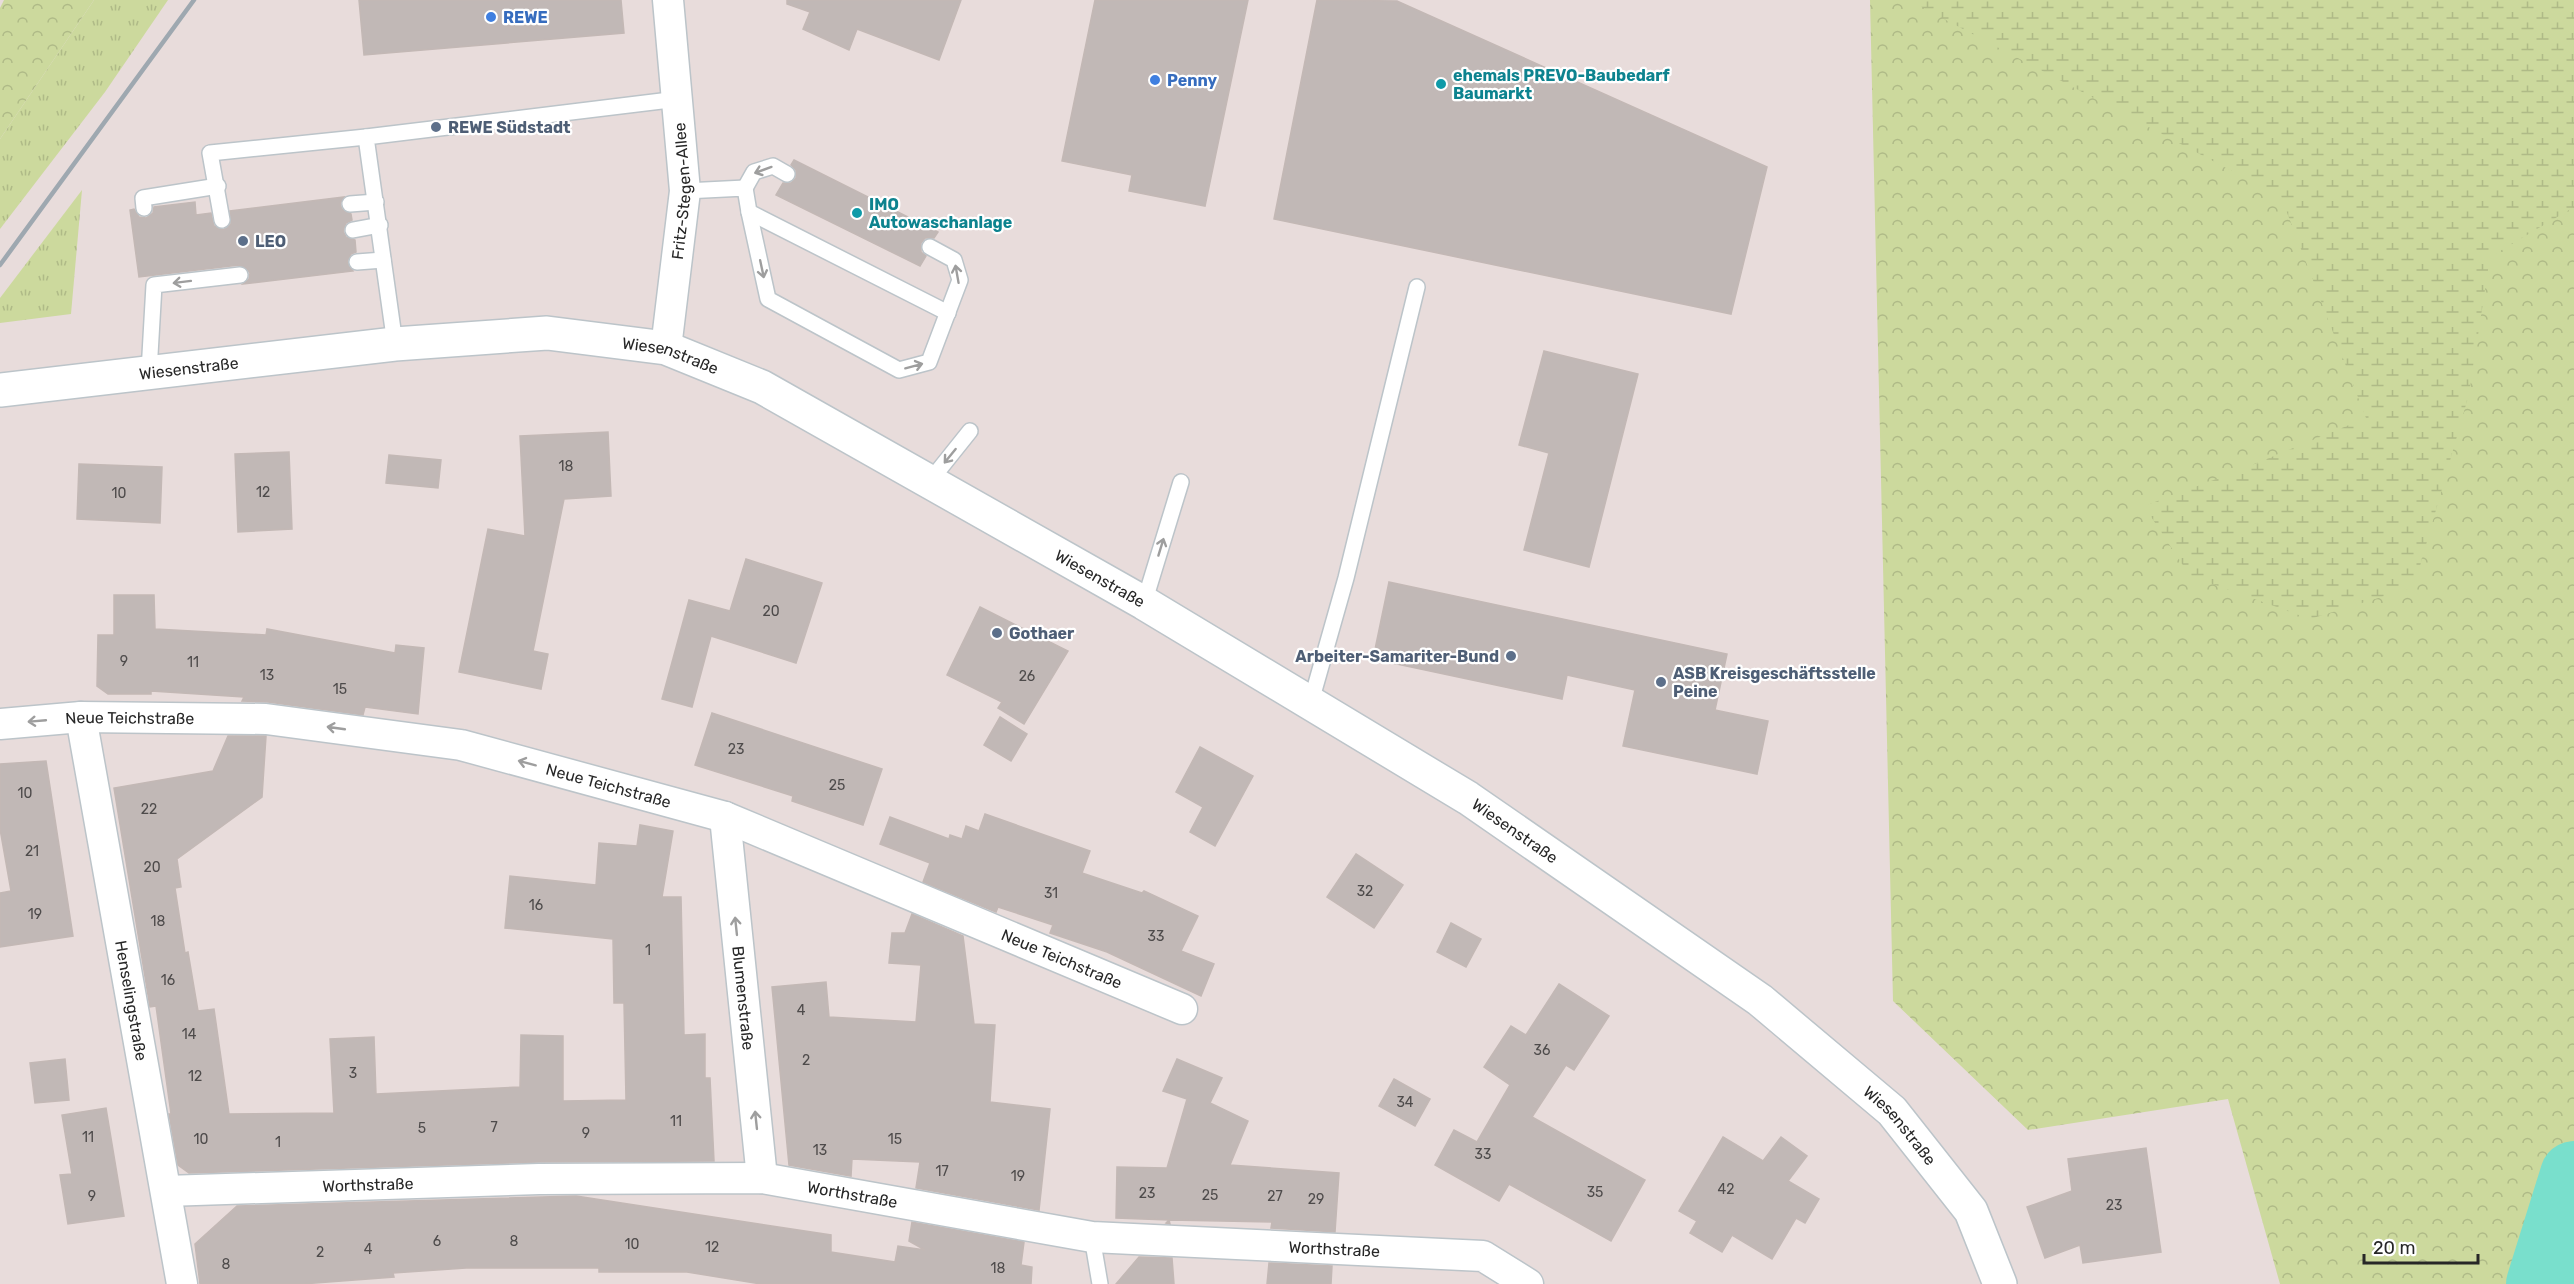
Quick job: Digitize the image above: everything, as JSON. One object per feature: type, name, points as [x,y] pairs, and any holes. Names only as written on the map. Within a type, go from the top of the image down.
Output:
[{"type":"street","name":"Fritz-Stegen-Allee","points":[[666,348],[685,191],[668,0]]},
{"type":"street","name":"Wiesenstraße","points":[[0,390],[394,344],[547,333],[666,348],[762,387],[1144,603],[1468,798],[1760,1000],[1892,1111],[1971,1211],[2000,1284]]},
{"type":"street","name":"Neue Teichstraße","points":[[0,724],[81,717],[266,719],[461,745],[725,818],[1182,1010]]},
{"type":"street","name":"Henselingstraße","points":[[81,717],[182,1284]]},
{"type":"street","name":"Blumenstraße","points":[[725,818],[762,1178]]},
{"type":"street","name":"Worthstraße","points":[[166,1191],[539,1179],[762,1178],[1092,1237],[1483,1256],[1528,1284]]},
{"type":"lane","points":[[226,223],[210,153],[366,137],[678,99]]},
{"type":"lane","points":[[366,137],[380,225],[394,344]]},
{"type":"lane","points":[[787,174],[773,166],[753,172],[745,188],[768,298],[899,370],[930,362],[960,280],[954,260],[930,248]]},
{"type":"lane","points":[[144,208],[142,198],[218,186]]},
{"type":"lane","points":[[685,191],[745,188]]},
{"type":"lane","points":[[350,204],[376,202]]},
{"type":"lane","points":[[749,212],[948,313]]},
{"type":"lane","points":[[353,230],[380,225]]},
{"type":"lane","points":[[357,262],[383,260]]},
{"type":"lane","points":[[149,372],[154,281],[232,272]]},
{"type":"lane","points":[[1310,705],[1346,578],[1417,287]]},
{"type":"lane","points":[[930,481],[970,431]]},
{"type":"lane","points":[[1144,603],[1181,482]]},
{"type":"lane","points":[[1092,1237],[1100,1284]]},
{"type":"green space","points":[[4,0],[94,0],[0,139],[0,8]]},
{"type":"green space","points":[[94,0],[168,0],[105,92],[0,229],[0,139]]},
{"type":"green space","points":[[1870,0],[2574,0],[2574,1216],[2554,1284],[2280,1284],[2228,1099],[2028,1130],[1893,1001]]},
{"type":"green space","points":[[1908,0],[2574,0],[2574,207],[2490,257],[2469,394],[2414,587],[2310,619],[2190,576],[2144,506],[2235,472],[2366,418],[2281,197]]},
{"type":"green space","points":[[82,190],[71,314],[0,323],[0,298]]},
{"type":"green space","points":[[2574,1209],[2574,1284],[2553,1284]]},
{"type":"building","name":"REWE","points":[[359,0],[621,0],[624,33],[364,55]]},
{"type":"building","points":[[787,0],[961,0],[939,60],[857,29],[849,50],[803,29],[810,12],[787,4]]},
{"type":"building","name":"Penny","points":[[1095,0],[1248,0],[1205,206],[1129,191],[1132,175],[1062,161]]},
{"type":"building","name":"ehemals PREVO-Baubedarf Baumarkt","points":[[1317,0],[1397,1],[1767,167],[1731,314],[1274,219]]},
{"type":"building","name":"IMO Autowaschanlage","points":[[794,160],[938,232],[934,238],[925,238],[921,243],[921,252],[926,256],[920,266],[776,195],[783,183],[791,183],[796,178],[796,170],[791,165]]},
{"type":"building","points":[[344,197],[340,204],[342,209],[351,214],[352,220],[346,223],[343,231],[346,237],[355,240],[356,252],[351,254],[347,262],[353,271],[243,284],[249,279],[250,273],[239,265],[139,277],[130,210],[134,209],[139,217],[146,218],[153,213],[154,207],[195,202],[196,215],[211,213],[214,226],[223,230],[231,224],[230,211]]},
{"type":"building","points":[[1544,351],[1638,374],[1589,567],[1524,550],[1549,453],[1519,445]]},
{"type":"building","points":[[608,432],[611,496],[564,499],[533,651],[548,654],[541,689],[459,672],[488,529],[525,536],[520,436]]},
{"type":"building","points":[[289,452],[292,529],[238,532],[235,454]]},
{"type":"building","points":[[389,455],[441,460],[438,488],[386,483]]},
{"type":"building","points":[[79,464],[162,467],[160,523],[77,519]]},
{"type":"building","points":[[746,559],[822,583],[796,663],[711,636],[692,707],[662,699],[689,600],[730,611]]},
{"type":"building","name":"ASB Kreisgeschäftsstelle Peine","points":[[1389,582],[1727,654],[1715,710],[1768,721],[1757,774],[1623,746],[1635,690],[1567,675],[1562,699],[1373,659]]},
{"type":"building","points":[[114,595],[154,595],[155,629],[266,635],[267,629],[395,653],[396,645],[424,648],[418,714],[365,707],[363,715],[268,702],[242,701],[244,697],[151,691],[151,694],[108,694],[97,686],[98,635],[114,635]]},
{"type":"building","points":[[980,607],[1068,651],[1024,724],[998,708],[1002,702],[947,675]]},
{"type":"building","points":[[712,713],[882,769],[863,825],[792,801],[793,796],[695,765]]},
{"type":"building","points":[[1000,717],[1027,734],[1011,761],[984,745]]},
{"type":"building","points":[[228,736],[266,736],[262,797],[177,859],[181,887],[175,888],[185,953],[188,952],[198,1011],[214,1009],[229,1114],[334,1113],[330,1039],[374,1037],[376,1094],[520,1087],[521,1035],[563,1036],[563,1101],[626,1100],[624,1003],[614,1003],[613,939],[505,928],[510,876],[596,885],[599,843],[637,846],[640,825],[673,831],[662,897],[681,897],[684,1035],[705,1034],[705,1078],[710,1078],[714,1161],[539,1162],[189,1173],[178,1165],[169,1114],[171,1114],[156,1006],[150,1007],[114,788],[213,771]]},
{"type":"building","points":[[1200,747],[1253,776],[1215,846],[1190,832],[1203,807],[1176,792]]},
{"type":"building","points":[[46,761],[73,936],[0,947],[0,893],[11,891],[0,829],[0,764]]},
{"type":"building","points":[[985,814],[1090,851],[1082,873],[1142,893],[1144,891],[1198,916],[1181,951],[1214,964],[1201,996],[1107,952],[1050,933],[1053,925],[998,907],[996,912],[923,882],[930,863],[880,844],[890,817],[949,839],[950,835],[962,839],[966,826],[979,831]]},
{"type":"building","points":[[1356,854],[1403,885],[1374,928],[1327,897]]},
{"type":"building","points":[[912,914],[963,936],[974,1024],[995,1025],[990,1102],[1050,1109],[1039,1210],[916,1188],[920,1162],[852,1159],[851,1176],[789,1165],[772,987],[826,982],[829,1017],[916,1022],[921,965],[889,963],[892,933],[905,933]]},
{"type":"building","points":[[1451,923],[1481,939],[1466,967],[1437,952]]},
{"type":"building","points":[[1559,984],[1609,1016],[1574,1070],[1566,1065],[1532,1117],[1645,1180],[1611,1241],[1509,1184],[1499,1201],[1435,1165],[1454,1130],[1477,1142],[1510,1085],[1484,1067],[1511,1026],[1526,1035]]},
{"type":"building","points":[[65,1059],[69,1100],[35,1103],[30,1063]]},
{"type":"building","points":[[1177,1059],[1222,1078],[1210,1103],[1248,1121],[1230,1165],[1339,1173],[1335,1232],[1271,1228],[1272,1222],[1116,1218],[1117,1167],[1167,1168],[1187,1099],[1163,1091]]},
{"type":"building","points":[[1394,1079],[1430,1099],[1415,1126],[1379,1106]]},
{"type":"building","points":[[106,1108],[124,1216],[68,1224],[60,1175],[72,1174],[62,1115]]},
{"type":"building","points":[[1723,1137],[1763,1161],[1781,1137],[1807,1156],[1788,1181],[1819,1199],[1805,1223],[1796,1218],[1772,1259],[1732,1235],[1722,1252],[1690,1233],[1697,1221],[1679,1211]]},
{"type":"building","points":[[2146,1148],[2161,1252],[2083,1263],[2080,1245],[2045,1258],[2027,1207],[2072,1191],[2068,1159]]},
{"type":"building","points":[[576,1196],[831,1235],[831,1252],[895,1262],[898,1246],[925,1250],[909,1241],[912,1222],[1024,1242],[1021,1265],[1032,1267],[1031,1284],[761,1284],[687,1272],[599,1272],[599,1268],[466,1268],[393,1273],[394,1277],[302,1284],[200,1284],[195,1244],[237,1206]]},
{"type":"building","points":[[1139,1257],[1172,1258],[1174,1284],[1116,1284]]},
{"type":"building","points":[[1269,1263],[1332,1266],[1331,1284],[1267,1284]]},
{"type":"waterway","points":[[2540,1284],[2574,1175]]},
{"type":"railway","points":[[0,265],[194,0]]},
{"type":"place","name":"REWE","points":[[491,17]]},
{"type":"place","name":"Penny","points":[[1155,80]]},
{"type":"place","name":"ehemals PREVO-Baubedarf Baumarkt","points":[[1441,84]]},
{"type":"place","name":"REWE Südstadt","points":[[436,127]]},
{"type":"place","name":"IMO Autowaschanlage","points":[[857,213]]},
{"type":"place","name":"LEO","points":[[243,241]]},
{"type":"place","name":"Gothaer","points":[[997,633]]},
{"type":"place","name":"Arbeiter-Samariter-Bund","points":[[1511,656]]},
{"type":"place","name":"ASB Kreisgeschäftsstelle Peine","points":[[1661,682]]}]
